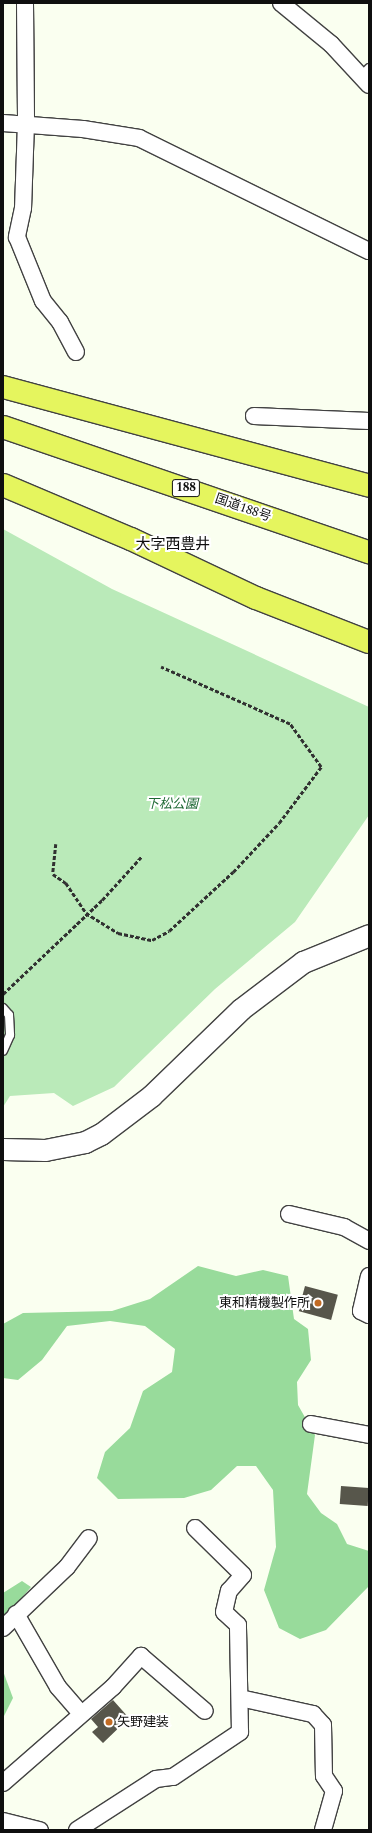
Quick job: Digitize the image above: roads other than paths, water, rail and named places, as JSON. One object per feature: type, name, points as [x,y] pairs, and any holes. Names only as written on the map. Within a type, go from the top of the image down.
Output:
[{"type":"highway","points":[[3,387],[369,486]]},
{"type":"highway","name":"国道188号","points":[[3,427],[369,552]]},
{"type":"highway","points":[[3,484],[131,539],[256,598],[369,642]]},
{"type":"street","points":[[25,3],[26,123],[23,208],[17,237],[43,301],[60,322],[76,352]]},
{"type":"street","points":[[281,3],[331,44],[366,76]]},
{"type":"street","points":[[3,123],[26,123],[90,130],[155,144],[296,218],[369,251]]},
{"type":"street","points":[[254,416],[369,421]]},
{"type":"street","points":[[3,1149],[45,1150],[85,1142],[101,1134],[151,1096],[241,1009],[303,962],[369,936]]},
{"type":"street","points":[[289,1214],[344,1226],[369,1241]]},
{"type":"street","points":[[369,1276],[361,1311],[369,1315]]},
{"type":"street","points":[[311,1424],[369,1435]]},
{"type":"street","points":[[77,1830],[156,1779],[173,1777],[240,1732],[238,1625],[224,1612],[229,1591],[243,1575],[195,1528]]},
{"type":"street","points":[[3,1628],[66,1567],[89,1538]]},
{"type":"street","points":[[16,1614],[58,1687],[81,1713]]},
{"type":"street","points":[[3,1783],[81,1713],[113,1687],[141,1656],[205,1711]]},
{"type":"street","points":[[240,1698],[313,1714],[323,1725],[324,1776],[334,1791],[323,1830]]},
{"type":"street","points":[[3,1821],[40,1830]]},
{"type":"lane","points":[[3,1008],[8,1015],[10,1035],[3,1052]]},
{"type":"place","name":"東和精機製作所","points":[[318,1303]]},
{"type":"place","name":"矢野建装","points":[[109,1722]]},
{"type":"district","name":"大字西豊井","points":[[173,545]]},
{"type":"park label","name":"下松公園","points":[[172,804]]}]
